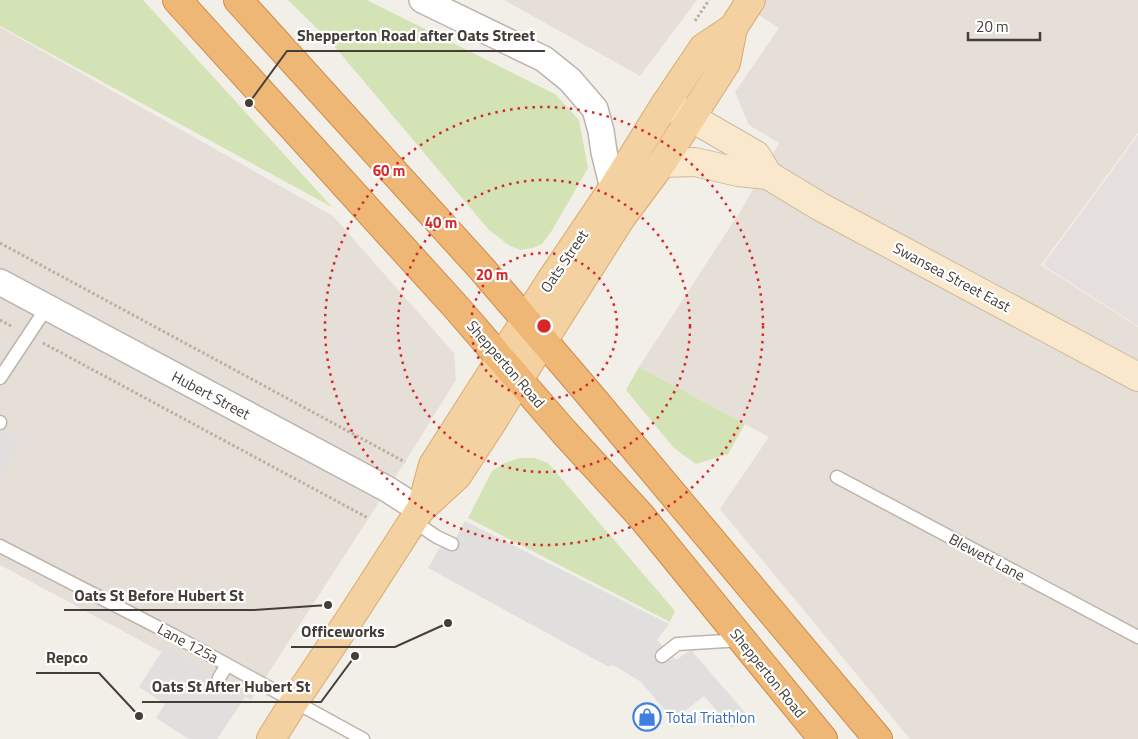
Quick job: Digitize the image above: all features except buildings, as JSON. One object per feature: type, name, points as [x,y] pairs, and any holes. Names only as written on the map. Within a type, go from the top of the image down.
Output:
[{"type":"highway","name":"Shepperton Road","points":[[177,0],[456,307],[564,432],[641,516],[823,739]]},
{"type":"highway","points":[[238,0],[481,268],[603,410],[878,739]]},
{"type":"main road","name":"Oats Street","points":[[271,739],[417,516],[457,476],[621,218],[662,163],[726,63],[733,28],[751,0]]},
{"type":"main road","name":"Oats Street","points":[[417,516],[433,465],[525,320],[613,188],[666,103],[704,48],[733,28]]},
{"type":"street","points":[[422,0],[544,59],[570,80],[594,109],[601,131],[613,188]]},
{"type":"street","name":"Swansea Street East","points":[[666,103],[756,155],[768,175]]},
{"type":"street","name":"Swansea Street East","points":[[662,163],[695,162],[738,172],[768,175],[819,206],[1138,377]]},
{"type":"street","name":"Hubert Street","points":[[0,282],[387,489],[417,516]]},
{"type":"lane","points":[[0,378],[47,307]]},
{"type":"lane","name":"Blewett Lane","points":[[837,477],[1138,638]]},
{"type":"lane","points":[[417,516],[437,537],[452,544]]},
{"type":"lane","name":"Lane 125a","points":[[0,546],[173,635],[363,739]]},
{"type":"lane","points":[[662,656],[677,644],[742,640]]},
{"type":"lane","points":[[219,678],[228,665]]},
{"type":"path","points":[[0,244],[404,462]]},
{"type":"path","points":[[0,320],[368,518]]},
{"type":"shaded area","points":[[504,0],[697,0],[640,76]]},
{"type":"shaded area","points":[[736,0],[1138,0],[1138,133],[1041,265],[1138,327],[1138,739],[910,739],[720,509],[769,437],[639,367],[743,207],[779,143],[749,125],[735,92],[779,28]]},
{"type":"shaded area","points":[[0,27],[333,216],[454,353],[456,380],[251,700],[0,565]]},
{"type":"shaded area","points":[[1138,135],[1138,326],[1043,265]]},
{"type":"shaded area","points":[[0,430],[22,442],[0,477]]},
{"type":"shaded area","points":[[465,521],[669,624],[657,640],[676,660],[691,650],[748,716],[732,728],[704,696],[673,720],[641,682],[617,667],[611,665],[609,667],[428,568],[443,542],[451,546]]},
{"type":"shaded area","points":[[166,645],[246,696],[217,739],[189,739],[156,718],[165,704],[139,687]]},
{"type":"green space","points":[[0,0],[143,0],[332,207],[0,26]]},
{"type":"green space","points":[[288,0],[367,0],[555,94],[579,120],[588,168],[542,244],[521,250],[510,246],[489,230],[329,40]]},
{"type":"green space","points":[[639,367],[745,424],[728,454],[696,464],[674,448],[626,390]]},
{"type":"green space","points":[[520,458],[534,458],[548,463],[675,611],[670,622],[468,518],[492,471],[505,463]]},
{"type":"place","name":"Shepperton Road after Oats Street","points":[[249,103]]},
{"type":"place","name":"Oats St Before Hubert St","points":[[328,605]]},
{"type":"place","name":"Officeworks","points":[[448,623]]},
{"type":"place","name":"Oats St After Hubert St","points":[[355,656]]},
{"type":"place","name":"Repco","points":[[139,716]]},
{"type":"place","name":"Total Triathlon","points":[[647,717]]}]
